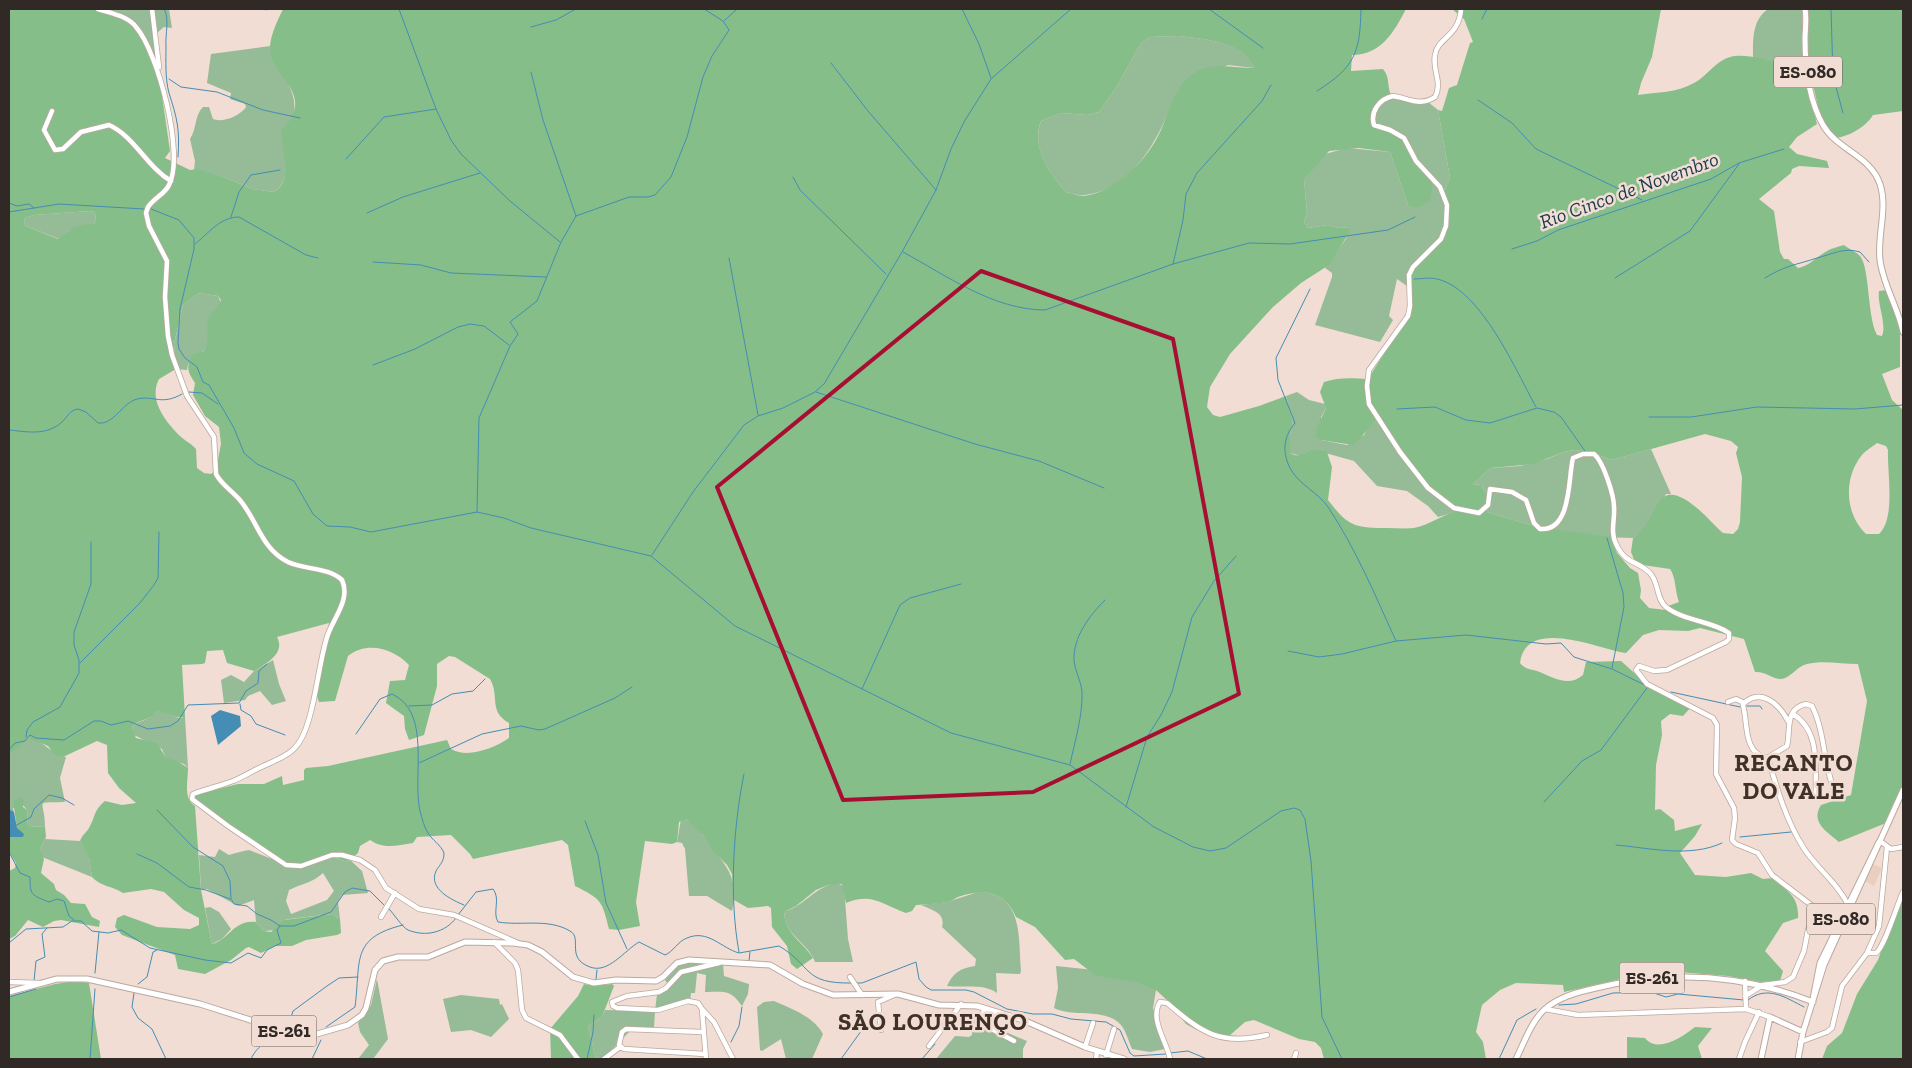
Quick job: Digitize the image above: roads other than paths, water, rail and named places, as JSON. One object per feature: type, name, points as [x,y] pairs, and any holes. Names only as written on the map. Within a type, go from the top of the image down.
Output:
[{"type":"main road","name":"ES-080","points":[[1805,9],[1806,63],[1817,111],[1828,132],[1868,164],[1879,182],[1883,206],[1879,256],[1881,269],[1903,332]]},
{"type":"main road","name":"ES-080","points":[[1813,1002],[1824,965],[1903,790]]},
{"type":"main road","name":"ES-080","points":[[1813,1002],[1819,967],[1875,846],[1880,841]]},
{"type":"main road","name":"ES-261","points":[[9,992],[39,983],[67,978],[87,979],[200,1004],[285,1031],[310,1036],[348,1025],[362,1015],[366,1008],[375,970],[383,961],[398,957],[428,957],[465,942],[494,942],[520,944],[542,952],[573,977],[594,983],[616,980],[656,981],[663,977],[673,966],[682,961],[770,965],[817,990],[842,996],[898,994],[934,1004],[961,1004],[984,1008],[1023,1020],[1097,1052],[1124,1059]]},
{"type":"main road","name":"ES-261","points":[[1516,1059],[1537,1018],[1545,1009],[1577,993],[1648,978],[1697,977],[1746,981],[1813,1002]]},
{"type":"main road","points":[[1798,1059],[1800,1042],[1813,1002]]},
{"type":"main road","points":[[1761,1059],[1770,1017],[1803,1032]]},
{"type":"street","points":[[98,9],[134,24],[144,38],[165,91],[173,154],[171,181],[166,191],[152,201],[146,213],[149,226],[166,261],[168,272],[165,296],[168,336],[180,380],[195,412],[214,437],[214,467],[219,480],[240,499],[270,548],[288,562],[336,575],[342,580],[345,591],[344,599],[330,628],[317,674],[310,717],[294,750],[277,762],[262,766],[234,780],[195,793],[191,798],[228,826],[286,865],[301,866],[332,855],[351,857],[372,866],[386,888],[418,909],[454,915],[520,944]]},
{"type":"street","points":[[152,9],[159,72]]},
{"type":"street","points":[[1461,9],[1457,26],[1440,45],[1435,55],[1439,80],[1435,97],[1429,101],[1419,102],[1393,96],[1382,101],[1375,111],[1374,125],[1390,130],[1404,138],[1416,161],[1440,188],[1447,205],[1447,218],[1441,240],[1413,267],[1409,275],[1408,316],[1369,370],[1367,386],[1370,404],[1400,452],[1428,488],[1446,503],[1465,512],[1482,512],[1488,505],[1488,490],[1493,488],[1521,496],[1529,506],[1536,526],[1548,529],[1556,523],[1565,507],[1570,488],[1573,458],[1583,454],[1597,456],[1612,493],[1613,534],[1623,556],[1650,574],[1666,607],[1696,622],[1727,631],[1730,636],[1726,642],[1667,670],[1654,671],[1637,666],[1638,674],[1647,684],[1708,713],[1718,725],[1716,774],[1734,808],[1735,818],[1732,840],[1736,844],[1758,853],[1772,875],[1814,906],[1816,911],[1815,918],[1808,930],[1804,951],[1796,973],[1790,980],[1763,986],[1746,999]]},
{"type":"street","points":[[52,111],[44,130],[56,150],[63,149],[81,132],[109,125],[136,147],[162,176],[171,181]]},
{"type":"street","points":[[1743,704],[1748,699],[1763,696],[1771,700],[1783,712],[1788,721],[1787,746],[1768,758]]},
{"type":"street","points":[[1728,702],[1738,700],[1743,704],[1750,742],[1756,753],[1768,758]]},
{"type":"street","points":[[1788,721],[1803,704],[1810,704],[1814,710],[1828,761],[1830,781],[1836,795]]},
{"type":"street","points":[[1793,714],[1808,729],[1813,739],[1816,792]]},
{"type":"street","points":[[1768,758],[1785,813],[1803,847],[1830,878],[1848,905]]},
{"type":"street","points":[[1880,841],[1894,850],[1903,847]]},
{"type":"street","points":[[1800,1042],[1830,1031],[1836,1016],[1844,982],[1868,953],[1879,926],[1887,847]]},
{"type":"street","points":[[1868,953],[1876,953],[1883,946],[1892,916],[1903,892]]},
{"type":"street","points":[[381,917],[395,893]]},
{"type":"street","points":[[494,942],[515,963],[518,970],[522,1010],[526,1018],[560,1036],[578,1059]]},
{"type":"street","points":[[722,962],[688,968],[659,992],[615,999],[612,1004],[615,1007],[658,1010],[693,1001],[698,1003],[714,1022],[733,1059]]},
{"type":"street","points":[[851,979],[862,994]]},
{"type":"street","points":[[1746,981],[1746,1009]]},
{"type":"street","points":[[9,982],[39,983]]},
{"type":"street","points":[[880,1030],[878,1002],[898,994]]},
{"type":"street","points":[[1170,1058],[1158,1022],[1158,1006],[1162,1002],[1167,1003],[1202,1030],[1224,1039],[1249,1040],[1267,1035]]},
{"type":"street","points":[[929,1046],[961,1004]]},
{"type":"street","points":[[984,1008],[983,1016],[986,1026],[1014,1041]]},
{"type":"street","points":[[604,1059],[620,1047],[706,1057],[702,1032],[702,1009]]},
{"type":"street","points":[[1545,1009],[1570,1014],[1746,1009],[1770,1017]]},
{"type":"street","points":[[1739,1059],[1759,1012]]},
{"type":"street","points":[[1569,1021],[1570,1014]]},
{"type":"street","points":[[1085,1047],[1093,1023]]},
{"type":"street","points":[[620,1047],[622,1032],[626,1029],[702,1032]]},
{"type":"street","points":[[1106,1055],[1114,1029]]},
{"type":"street","points":[[1096,1059],[1097,1052]]},
{"type":"street","points":[[675,1053],[675,1059]]},
{"type":"street","points":[[1294,1059],[1296,1053]]},
{"type":"water","points":[[220,710],[240,716],[241,726],[218,745],[211,716]]},
{"type":"water","points":[[9,809],[14,812],[17,828],[24,834],[23,837],[9,837]]},
{"type":"waterway","points":[[164,9],[167,21],[167,82],[177,124],[179,139],[178,157]]},
{"type":"waterway","points":[[399,9],[436,109],[451,140],[461,154],[510,201],[560,242]]},
{"type":"waterway","points":[[531,27],[556,20],[576,9]]},
{"type":"waterway","points":[[477,512],[479,418],[510,346],[518,334],[510,322],[537,301],[561,242],[576,216],[629,197],[655,195],[671,177],[687,137],[703,77],[712,56],[729,30],[723,21],[704,9]]},
{"type":"waterway","points":[[724,21],[737,9]]},
{"type":"waterway","points":[[962,9],[979,44],[991,78]]},
{"type":"waterway","points":[[652,555],[693,492],[744,425],[758,416],[783,408],[815,392],[824,384],[902,252],[936,190],[951,149],[964,122],[991,79],[1071,9]]},
{"type":"waterway","points":[[1209,9],[1263,48]]},
{"type":"waterway","points":[[1317,91],[1340,74],[1353,58],[1359,37],[1361,9]]},
{"type":"waterway","points":[[1482,19],[1487,9]]},
{"type":"waterway","name":"Rio Cinco de Novembro","points":[[1831,9],[1833,76],[1843,113]]},
{"type":"waterway","points":[[831,63],[868,111],[936,190]]},
{"type":"waterway","points":[[531,72],[543,120],[576,216]]},
{"type":"waterway","points":[[169,79],[181,87],[217,92],[263,110],[300,118]]},
{"type":"waterway","points":[[1173,264],[1183,220],[1186,194],[1197,173],[1262,101],[1271,85]]},
{"type":"waterway","points":[[1478,100],[1512,123],[1536,149],[1642,200]]},
{"type":"waterway","points":[[346,159],[384,117],[436,109]]},
{"type":"waterway","name":"Rio Cinco de Novembro","points":[[1512,249],[1537,241],[1558,230],[1711,179],[1739,163],[1784,149]]},
{"type":"waterway","points":[[1615,278],[1690,231],[1739,164]]},
{"type":"waterway","points":[[231,217],[239,192],[251,175],[280,170]]},
{"type":"waterway","points":[[367,213],[403,197],[480,173]]},
{"type":"waterway","points":[[793,177],[800,190],[886,274]]},
{"type":"waterway","points":[[9,203],[17,206],[29,204],[34,208]]},
{"type":"waterway","points":[[9,212],[59,204],[144,209]]},
{"type":"waterway","points":[[151,209],[179,220],[194,238],[194,249],[180,309],[179,349],[185,358],[197,367],[203,382],[209,385],[234,428],[244,453],[257,464],[294,481],[313,514],[327,526],[350,527],[371,532],[477,512],[504,518],[531,528],[651,556],[735,626],[951,733],[1070,765],[1154,827],[1193,847],[1210,851],[1226,848],[1281,811],[1294,808],[1300,810],[1305,819],[1311,861],[1322,1017],[1342,1059]]},
{"type":"waterway","points":[[195,244],[220,223],[239,217],[306,255],[318,258]]},
{"type":"waterway","points":[[903,252],[954,281],[989,298],[1007,304],[1045,310],[1173,264],[1249,243],[1290,244],[1388,230],[1415,217]]},
{"type":"waterway","points":[[1765,278],[1779,270],[1833,253],[1849,250],[1860,252],[1869,262]]},
{"type":"waterway","points":[[729,258],[758,415]]},
{"type":"waterway","points":[[373,262],[421,265],[451,273],[546,277]]},
{"type":"waterway","points":[[1414,279],[1437,279],[1453,286],[1468,298],[1495,333],[1536,407]]},
{"type":"waterway","points":[[1310,289],[1276,358],[1278,380],[1295,423],[1286,438],[1285,454],[1289,466],[1297,478],[1323,501],[1338,523],[1365,572],[1396,641]]},
{"type":"waterway","points":[[373,365],[415,349],[458,327],[470,324],[484,326],[509,345]]},
{"type":"waterway","points":[[189,392],[202,393],[218,404]]},
{"type":"waterway","points":[[816,392],[975,444],[1039,461],[1104,488]]},
{"type":"waterway","points":[[9,430],[37,432],[51,429],[63,421],[71,412],[78,409],[86,412],[98,423],[104,423],[137,399],[163,400],[182,394]]},
{"type":"waterway","points":[[1649,417],[1691,417],[1757,407],[1855,409],[1903,405]]},
{"type":"waterway","points":[[1397,409],[1435,407],[1466,420],[1490,423],[1537,408],[1554,412],[1561,417],[1585,451]]},
{"type":"waterway","points":[[80,663],[139,604],[154,585],[158,578],[159,532]]},
{"type":"waterway","points":[[1607,538],[1623,593],[1624,607],[1612,668]]},
{"type":"waterway","points":[[26,737],[27,730],[33,722],[60,707],[79,673],[79,660],[74,645],[74,632],[91,584],[91,542]]},
{"type":"waterway","points":[[1126,807],[1147,737],[1161,715],[1172,692],[1192,617],[1214,581],[1236,556]]},
{"type":"waterway","points":[[862,689],[900,605],[910,598],[961,584]]},
{"type":"waterway","points":[[1070,764],[1082,700],[1074,652],[1083,628],[1105,600]]},
{"type":"waterway","points":[[1288,651],[1319,657],[1342,654],[1396,641],[1466,635],[1546,644],[1561,643],[1574,657],[1612,669],[1655,690]]},
{"type":"waterway","points":[[9,750],[15,743],[25,741],[30,735],[36,738],[64,740],[94,721],[101,721],[111,725],[128,721],[148,729],[170,726],[178,721],[188,705],[239,703],[246,691],[258,683],[259,671],[267,664]]},
{"type":"waterway","points":[[409,706],[432,705],[452,694],[473,691],[485,679]]},
{"type":"waterway","points":[[419,763],[482,734],[521,726],[539,730],[545,729],[615,698],[632,687]]},
{"type":"waterway","points":[[1544,802],[1582,761],[1601,750],[1647,688]]},
{"type":"waterway","points":[[1671,692],[1740,707]]},
{"type":"waterway","points":[[356,734],[380,699],[392,694],[404,703],[412,715],[418,746],[418,797],[420,811],[427,831],[444,853],[443,861],[434,877],[435,883],[442,893],[464,905]]},
{"type":"waterway","points":[[240,704],[241,710],[251,716],[256,724],[285,735]]},
{"type":"waterway","points":[[1747,706],[1760,706],[1762,709]]},
{"type":"waterway","points":[[739,952],[733,886],[737,817],[744,774]]},
{"type":"waterway","points":[[15,826],[31,817],[34,809],[49,795],[62,798],[74,805]]},
{"type":"waterway","points":[[157,810],[193,847],[223,866],[230,881],[231,899],[234,904],[247,906],[257,914],[280,926]]},
{"type":"waterway","points":[[585,821],[598,855],[606,903],[627,949]]},
{"type":"waterway","points":[[1740,837],[1791,832]]},
{"type":"waterway","points":[[1616,845],[1683,851],[1710,848],[1722,843]]},
{"type":"waterway","points":[[9,852],[20,873],[30,877],[30,888],[33,894],[49,902],[57,899],[64,901],[69,916],[74,920]]},
{"type":"waterway","points":[[137,854],[157,863],[189,887],[206,890],[230,899]]},
{"type":"waterway","points":[[280,926],[294,926],[331,912],[345,892],[352,888],[370,891],[384,905]]},
{"type":"waterway","points":[[458,915],[476,892],[493,889],[496,897],[496,918],[498,922],[544,923],[562,927],[574,934],[578,959],[590,967],[597,968],[609,965],[639,942],[665,955],[684,939],[701,936],[708,937],[739,953],[779,946],[790,953],[816,977],[836,983],[852,983]]},
{"type":"waterway","points":[[389,909],[408,930],[421,933],[440,930],[456,918]]},
{"type":"waterway","points":[[9,943],[26,929],[63,927],[72,921],[81,921],[92,931],[108,933],[121,930],[150,948],[205,960],[231,963],[248,953],[261,958],[267,950],[281,943],[277,930],[280,926]]},
{"type":"waterway","points":[[326,1027],[355,1007],[359,964],[361,954],[366,945],[374,937],[386,930],[403,925]]},
{"type":"waterway","points":[[34,981],[36,961],[45,957],[42,934],[47,928]]},
{"type":"waterway","points":[[95,973],[99,932]]},
{"type":"waterway","points":[[138,984],[147,977],[153,952],[157,950]]},
{"type":"waterway","points":[[749,961],[750,952]]},
{"type":"waterway","points":[[856,983],[862,983],[916,962],[919,979],[931,990],[966,990],[974,992],[1007,1009],[1033,1014],[1052,1014],[1071,1019],[1106,1022],[1120,1030],[1130,1053],[1134,1056],[1166,1054]]},
{"type":"waterway","points":[[596,979],[597,970]]},
{"type":"waterway","points":[[282,1026],[289,1024],[293,1011],[339,978],[358,977]]},
{"type":"waterway","points":[[9,997],[36,989]]},
{"type":"waterway","points":[[90,1059],[95,989]]},
{"type":"waterway","points":[[1559,1005],[1576,1004],[1613,993],[1651,992],[1666,997],[1678,994],[1744,1000]]},
{"type":"waterway","points":[[134,993],[132,1007],[138,1018],[152,1029],[166,1059]]},
{"type":"waterway","points":[[1748,1000],[1762,993],[1769,993],[1783,996],[1804,1007]]},
{"type":"waterway","points":[[731,1042],[739,1026],[742,1007]]},
{"type":"waterway","points":[[1499,1059],[1517,1020],[1536,1009]]},
{"type":"waterway","points":[[587,1059],[593,1032],[594,1015]]},
{"type":"waterway","points":[[841,1059],[864,1027]]},
{"type":"waterway","points":[[251,1059],[257,1049],[278,1035]]},
{"type":"waterway","points":[[312,1059],[321,1040]]},
{"type":"waterway","points":[[922,1059],[935,1044]]},
{"type":"waterway","points":[[1170,1053],[1188,1051],[1207,1059]]},
{"type":"district","name":"RECANTO DO VALE","points":[[1794,776]]},
{"type":"district","name":"SÃO LOURENÇO","points":[[933,1021]]}]
